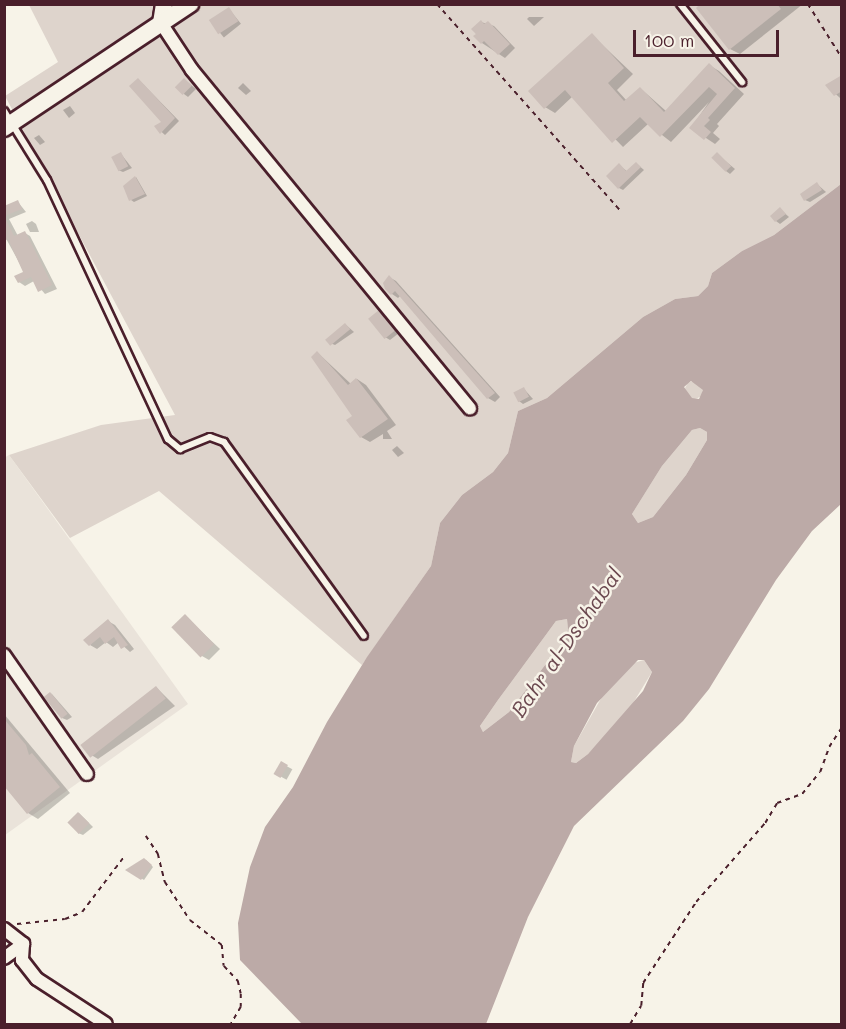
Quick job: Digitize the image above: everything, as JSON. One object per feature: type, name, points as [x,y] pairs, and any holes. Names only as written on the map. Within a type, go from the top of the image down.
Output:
[{"type":"main road","points":[[161,23],[164,4]]},
{"type":"main road","points":[[8,120],[190,4]]},
{"type":"street","points":[[161,23],[192,70],[470,408]]},
{"type":"street","points":[[4,655],[87,774]]},
{"type":"street","points":[[9,927],[23,944],[22,960],[37,979],[106,1024]]},
{"type":"street","points":[[4,958],[23,944]]},
{"type":"lane","points":[[680,4],[742,82]]},
{"type":"lane","points":[[8,120],[47,180],[168,439],[180,449],[210,437],[224,442],[364,636]]},
{"type":"path","points":[[437,4],[621,211]]},
{"type":"path","points":[[808,4],[842,58]]},
{"type":"path","points":[[630,1024],[641,1006],[643,983],[696,902],[765,823],[777,804],[801,794],[808,787],[820,772],[828,747],[842,727]]},
{"type":"path","points":[[146,836],[158,854],[165,882],[190,920],[222,945],[224,966],[238,981],[241,994],[241,1007],[231,1024]]},
{"type":"path","points":[[9,927],[66,919],[82,912],[123,858]]},
{"type":"shaded area","points":[[29,5],[841,5],[841,184],[774,235],[742,251],[712,273],[708,286],[698,296],[675,299],[643,317],[547,398],[518,411],[508,453],[493,472],[462,495],[440,523],[431,566],[362,665],[159,491],[70,538],[9,455],[101,425],[175,415],[5,96],[58,62]]},
{"type":"shaded area","points":[[694,381],[700,384],[703,390],[700,396],[694,399],[688,396],[685,390],[688,384]]},
{"type":"shaded area","points":[[700,428],[707,432],[707,440],[686,475],[653,517],[638,523],[632,514],[662,466],[692,430]]},
{"type":"shaded area","points":[[9,455],[188,704],[5,835],[4,458]]},
{"type":"shaded area","points":[[567,619],[568,630],[562,643],[509,712],[483,732],[480,726],[556,621]]},
{"type":"shaded area","points":[[644,660],[652,672],[627,713],[588,754],[576,763],[571,762],[574,746],[607,688],[630,664]]},
{"type":"water","name":"Bahr al-Dschabal","points":[[841,184],[841,504],[812,531],[776,580],[709,689],[683,721],[574,826],[528,917],[486,1024],[302,1024],[240,960],[238,923],[250,867],[265,827],[293,787],[327,722],[367,657],[431,566],[440,523],[462,495],[493,472],[508,453],[518,411],[547,398],[643,317],[675,299],[698,296],[708,286],[712,273],[742,251],[774,235]],"holes":[[[691,381],[703,390],[699,399],[692,398],[684,387]],[[700,428],[707,432],[707,440],[686,475],[653,517],[638,523],[632,514],[662,466],[692,430]],[[567,619],[568,630],[562,643],[509,712],[483,732],[480,726],[556,621]],[[638,660],[644,660],[652,672],[643,691],[588,754],[576,763],[571,762],[574,746],[597,703]]]},
{"type":"building","points":[[700,4],[777,4],[781,9],[729,50],[696,8]]},
{"type":"building","points":[[229,7],[238,21],[218,34],[209,20]]},
{"type":"building","points":[[481,20],[484,24],[488,21],[510,44],[498,55],[484,41],[481,44],[473,36],[476,34],[471,29]]},
{"type":"building","points":[[592,33],[624,68],[608,83],[624,101],[640,87],[664,112],[709,63],[735,88],[708,118],[710,120],[704,126],[711,132],[704,140],[689,128],[717,94],[709,87],[660,137],[640,117],[612,143],[565,90],[544,109],[528,91]]},
{"type":"building","points":[[842,75],[842,91],[834,96],[825,85]]},
{"type":"building","points":[[138,78],[175,118],[160,134],[154,126],[161,122],[129,86]]},
{"type":"building","points":[[184,78],[192,86],[183,95],[175,87]]},
{"type":"building","points":[[121,152],[128,166],[118,171],[111,157]]},
{"type":"building","points":[[717,152],[731,166],[725,172],[711,158]]},
{"type":"building","points":[[636,162],[641,167],[618,189],[606,176],[619,163],[626,171]]},
{"type":"building","points":[[135,176],[145,194],[129,201],[123,186]]},
{"type":"building","points":[[817,182],[822,190],[804,201],[800,194]]},
{"type":"building","points":[[18,200],[22,209],[4,216],[4,206]]},
{"type":"building","points":[[780,207],[786,214],[775,222],[770,216]]},
{"type":"building","points":[[4,216],[14,236],[25,231],[52,285],[38,292],[31,277],[18,283],[14,276],[23,272],[8,239],[4,241]]},
{"type":"building","points":[[389,275],[495,393],[487,399],[395,291],[391,295],[385,289],[383,283]]},
{"type":"building","points":[[379,310],[395,330],[384,339],[368,319]]},
{"type":"building","points":[[345,323],[350,329],[330,346],[325,340]]},
{"type":"building","points":[[317,351],[348,385],[356,378],[388,419],[360,438],[346,420],[352,416],[311,357]]},
{"type":"building","points":[[524,387],[529,397],[518,402],[513,392]]},
{"type":"building","points":[[185,614],[214,644],[201,657],[171,627]]},
{"type":"building","points":[[108,619],[128,645],[121,649],[114,637],[105,644],[100,637],[89,646],[83,640]]},
{"type":"building","points":[[156,686],[166,699],[90,758],[80,745]]},
{"type":"building","points":[[50,692],[68,714],[61,719],[44,697]]},
{"type":"building","points":[[4,719],[26,745],[29,755],[32,753],[60,787],[27,814],[4,786]]},
{"type":"building","points":[[281,761],[288,765],[280,778],[274,774]]},
{"type":"building","points":[[78,812],[89,823],[79,834],[67,823]]},
{"type":"building","points":[[144,858],[152,865],[141,880],[125,870]]}]
